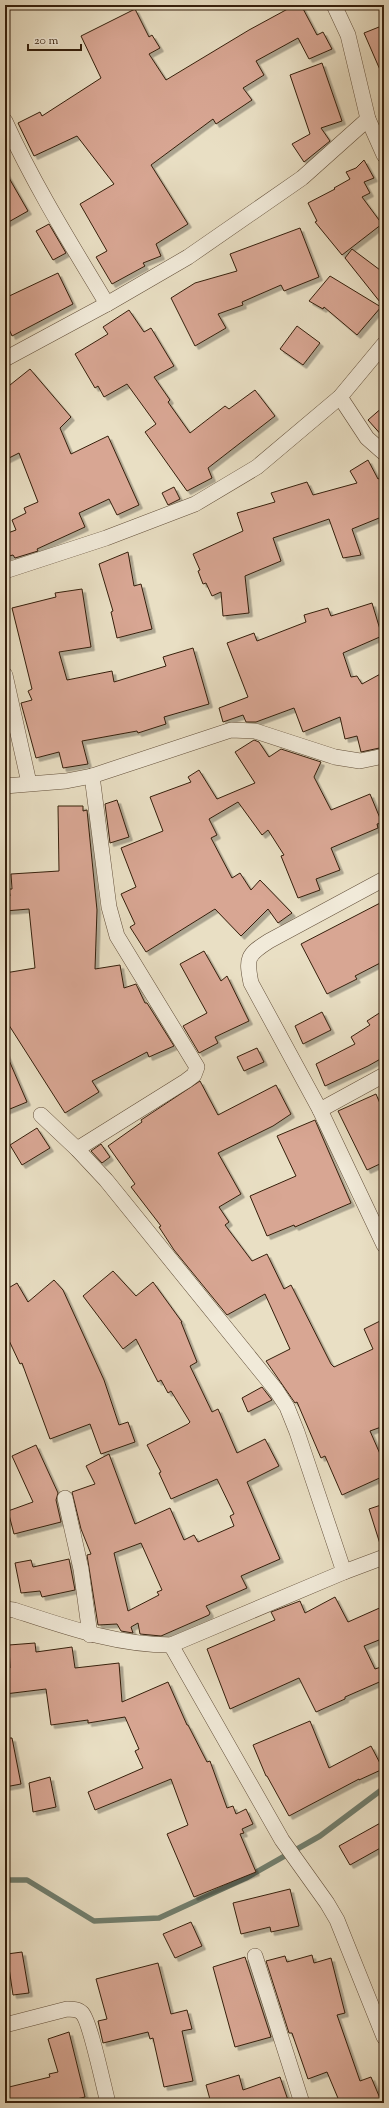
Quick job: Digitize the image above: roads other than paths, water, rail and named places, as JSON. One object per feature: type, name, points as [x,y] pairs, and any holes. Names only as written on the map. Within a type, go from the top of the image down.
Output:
[{"type":"street","points":[[334,5],[348,35],[368,119],[384,155]]},
{"type":"street","points":[[5,359],[108,304],[188,257],[302,178],[368,119]]},
{"type":"street","points":[[5,121],[19,152],[49,207],[108,304]]},
{"type":"street","points":[[5,571],[106,538],[195,504],[257,467],[340,397],[384,344]]},
{"type":"street","points":[[340,397],[367,438],[384,454]]},
{"type":"street","points":[[5,676],[29,783]]},
{"type":"street","points":[[5,786],[66,781],[92,776],[231,730],[255,730],[336,757],[360,761],[384,756]]},
{"type":"street","points":[[77,1149],[186,1081],[194,1075],[197,1067],[117,936],[109,907],[92,776]]},
{"type":"street","points":[[384,879],[269,941],[254,951],[248,964],[251,983],[320,1110],[384,1245]]},
{"type":"street","points":[[320,1110],[384,1075]]},
{"type":"street","points":[[41,1115],[77,1149],[106,1180],[283,1401],[298,1432],[344,1572]]},
{"type":"street","points":[[65,1498],[81,1569],[90,1635]]},
{"type":"street","points":[[5,1609],[14,1610],[90,1635],[145,1645],[171,1645],[344,1572],[384,1557]]},
{"type":"street","points":[[171,1645],[282,1840],[327,1903],[337,1920],[384,2038]]},
{"type":"street","points":[[255,1956],[302,2103]]},
{"type":"street","points":[[5,2025],[67,2009],[76,2009],[82,2013],[88,2025],[108,2103]]},
{"type":"waterway","points":[[5,1880],[27,1880],[94,1921],[159,1918],[246,1878],[320,1836],[384,1788]]}]
